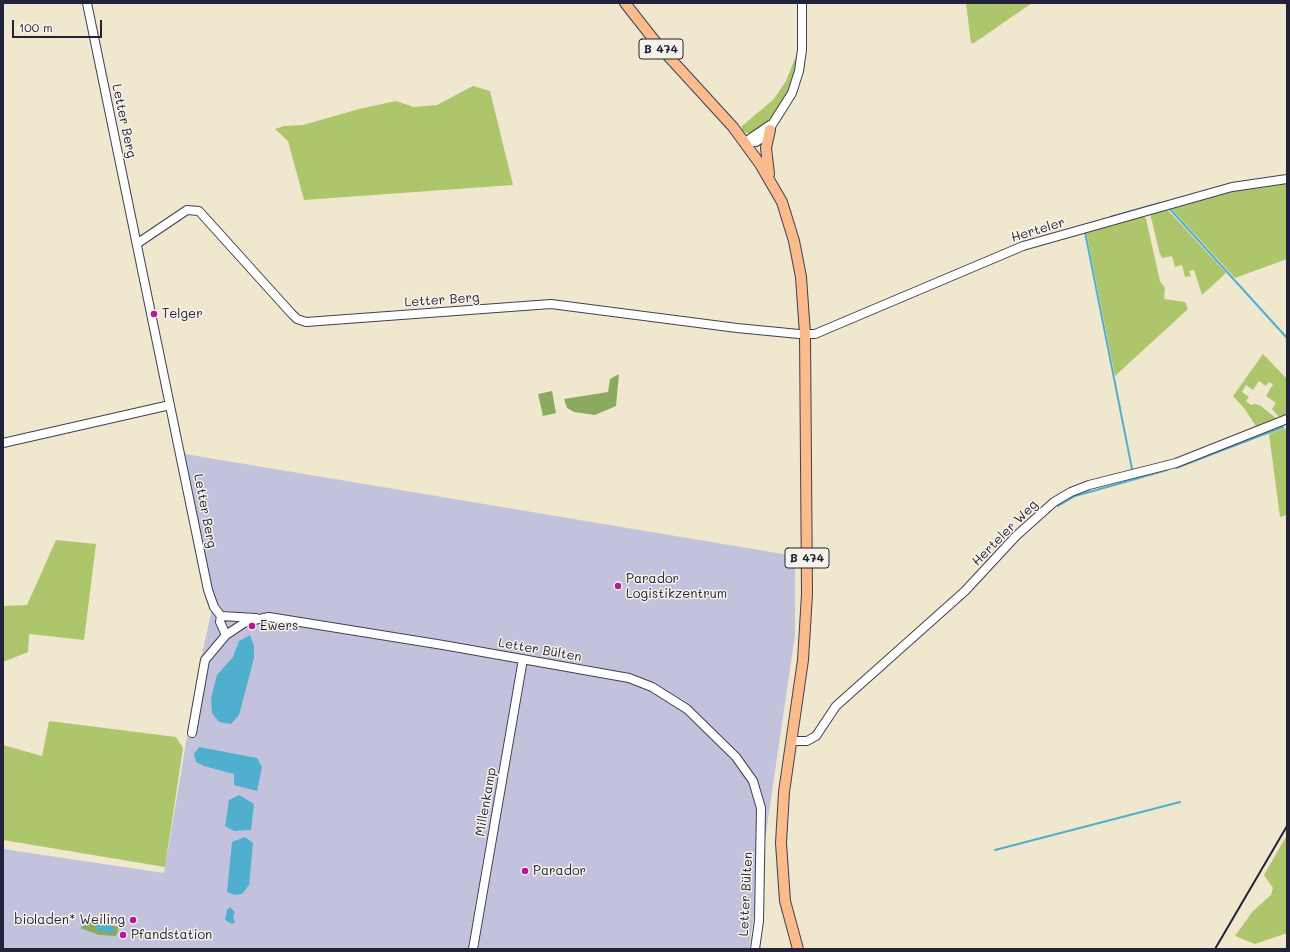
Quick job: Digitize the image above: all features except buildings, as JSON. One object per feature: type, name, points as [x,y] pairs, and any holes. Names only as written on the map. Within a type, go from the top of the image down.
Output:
[{"type":"main road","name":"B 474","points":[[625,3],[658,45],[735,129],[745,142],[770,180],[782,202],[798,258],[804,303],[805,334],[807,606],[803,660],[791,741],[782,818],[781,856],[785,901],[796,946]]},
{"type":"main road","points":[[770,130],[766,148],[770,180]]},
{"type":"street","name":"Letter Berg","points":[[87,3],[138,243],[208,590],[214,607],[221,616]]},
{"type":"street","points":[[745,142],[758,141],[770,130],[791,95],[799,71],[802,50],[802,3]]},
{"type":"street","points":[[745,142],[776,120]]},
{"type":"street","name":"Herteler","points":[[805,334],[815,334],[824,331],[1023,246],[1232,187],[1287,179]]},
{"type":"street","name":"Letter Berg","points":[[138,243],[186,210],[199,211],[290,313],[297,319],[306,322],[551,304],[737,328],[805,334]]},
{"type":"street","points":[[3,443],[170,405]]},
{"type":"street","name":"Herteler Weg","points":[[791,741],[807,741],[816,736],[836,706],[965,591],[1016,536],[1054,502],[1071,492],[1089,485],[1176,463],[1287,419]]},
{"type":"street","points":[[226,635],[220,622],[221,616],[263,618]]},
{"type":"street","name":"Letter Bülten","points":[[192,733],[206,660],[226,635],[244,623],[269,617],[630,678],[652,687],[672,698],[697,717],[746,770],[756,788],[761,808],[759,921],[755,949]]},
{"type":"street","name":"Millenkamp","points":[[473,949],[523,659]]},
{"type":"shaded area","points":[[185,454],[795,556],[795,635],[749,949],[3,949],[3,849],[164,873],[198,672],[213,605]]},
{"type":"green space","points":[[966,3],[1032,3],[974,43],[971,43]]},
{"type":"green space","points":[[797,29],[799,41],[796,67],[789,90],[781,105],[767,124],[753,133],[746,133],[742,130],[742,126],[774,99],[786,81],[797,53]]},
{"type":"green space","points":[[473,86],[490,91],[513,185],[304,200],[288,141],[275,129],[284,126],[303,125],[359,109],[396,101],[414,107],[437,105]]},
{"type":"green space","points":[[1287,181],[1287,259],[1235,278],[1170,207],[1232,190]]},
{"type":"green space","points":[[1166,208],[1226,273],[1202,295],[1194,270],[1189,271],[1191,276],[1185,277],[1182,265],[1175,267],[1172,256],[1162,258],[1159,251],[1150,213]]},
{"type":"green space","points":[[1143,215],[1146,219],[1160,281],[1165,288],[1164,299],[1185,302],[1188,309],[1115,376],[1086,231]]},
{"type":"green space","points":[[1263,354],[1287,379],[1287,414],[1279,417],[1272,409],[1276,403],[1266,396],[1273,384],[1269,382],[1266,386],[1259,381],[1253,390],[1246,385],[1242,392],[1249,397],[1246,401],[1251,405],[1255,404],[1261,406],[1276,418],[1256,426],[1244,408],[1233,396]]},
{"type":"green space","points":[[619,374],[616,406],[595,415],[574,412],[567,408],[564,399],[608,392],[610,379]]},
{"type":"green space","points":[[552,391],[556,413],[543,416],[538,394]]},
{"type":"green space","points":[[1285,428],[1287,433],[1287,515],[1280,517],[1269,434]]},
{"type":"green space","points":[[56,540],[96,544],[84,640],[29,634],[28,652],[3,662],[3,606],[27,605]]},
{"type":"green space","points":[[49,721],[176,737],[183,748],[165,867],[3,840],[3,745],[42,756]]},
{"type":"green space","points":[[1287,835],[1287,933],[1255,944],[1235,936],[1253,911],[1271,895],[1273,888],[1264,875]]},
{"type":"green space","points":[[102,918],[110,925],[118,927],[116,936],[99,935],[80,928],[95,919]]},
{"type":"water","points":[[250,635],[254,646],[254,658],[239,715],[231,724],[219,722],[212,713],[211,698],[217,675],[233,657],[239,641]]},
{"type":"water","points":[[199,747],[257,758],[262,767],[257,791],[234,785],[234,774],[204,766],[196,762],[194,754]]},
{"type":"water","points":[[239,795],[254,804],[251,830],[234,831],[225,826],[229,800]]},
{"type":"water","points":[[245,837],[253,843],[249,885],[242,894],[235,895],[227,892],[232,842]]},
{"type":"water","points":[[230,907],[235,912],[233,917],[235,922],[232,924],[225,920],[227,910]]},
{"type":"water","points":[[98,920],[102,920],[114,928],[114,933],[98,931],[95,928]]},
{"type":"waterway","points":[[1110,217],[1160,203]]},
{"type":"waterway","points":[[1169,208],[1287,338]]},
{"type":"waterway","points":[[1085,232],[1132,469]]},
{"type":"waterway","points":[[1176,468],[1283,427]]},
{"type":"waterway","points":[[1058,506],[1075,496],[1167,470]]},
{"type":"waterway","points":[[995,850],[1180,802]]},
{"type":"railway","points":[[1215,949],[1287,826]]},
{"type":"place","name":"Telger","points":[[154,314]]},
{"type":"place","name":"Parador Logistikzentrum","points":[[618,586]]},
{"type":"place","name":"Ewers","points":[[252,626]]},
{"type":"place","name":"Parador","points":[[525,871]]},
{"type":"place","name":"bioladen* Weiling","points":[[133,920]]},
{"type":"place","name":"Pfandstation","points":[[123,935]]}]
